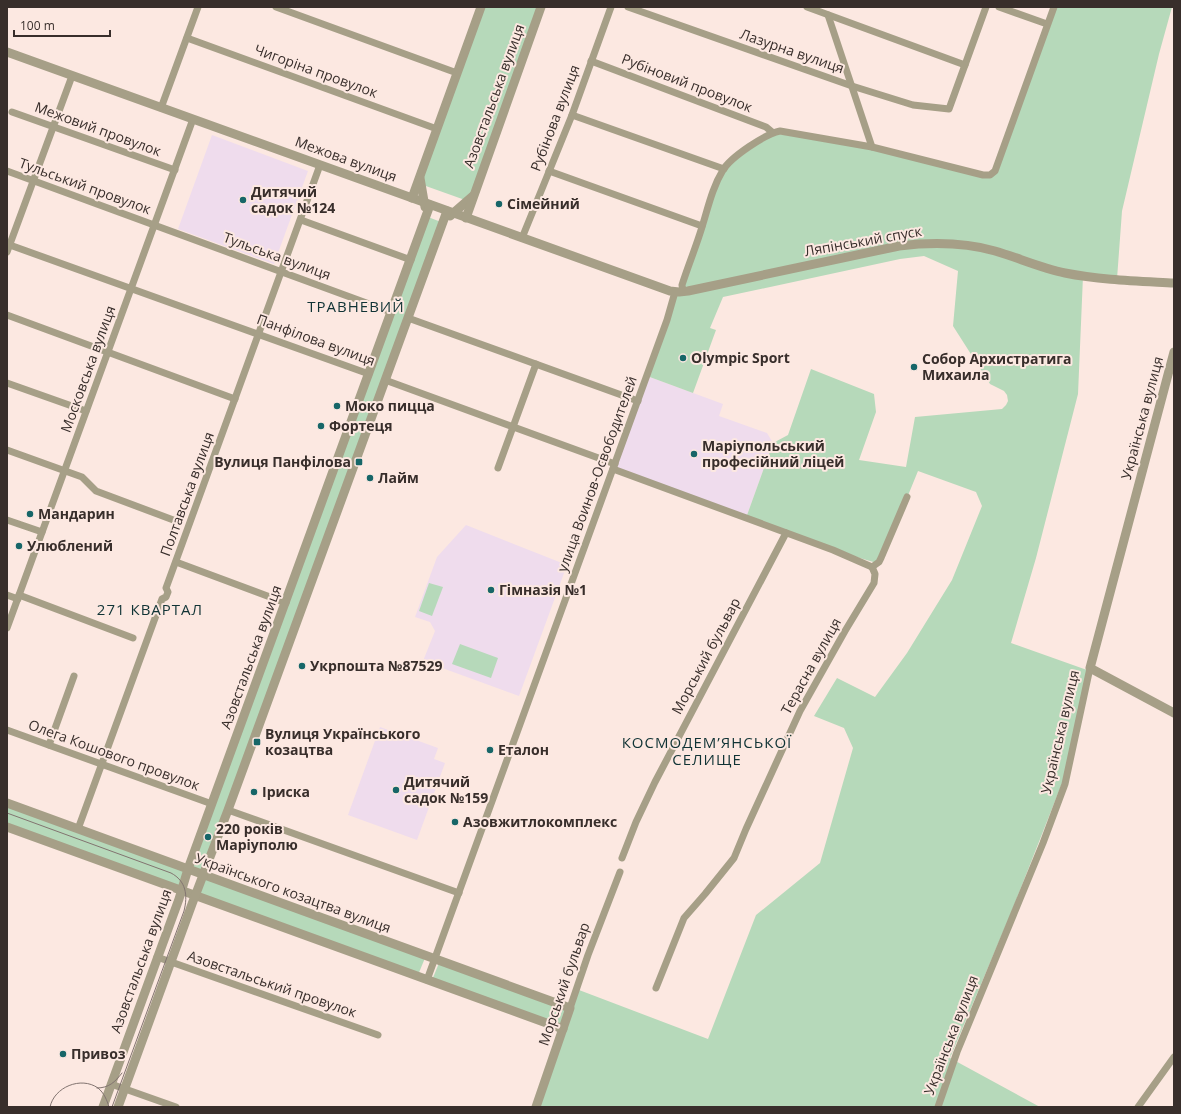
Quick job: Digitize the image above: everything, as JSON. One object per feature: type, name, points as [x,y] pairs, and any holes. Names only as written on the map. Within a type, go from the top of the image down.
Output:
[{"type":"street","points":[[161,108],[198,7]]},
{"type":"street","points":[[276,7],[457,73]]},
{"type":"street","name":"Азовстальська вулиця","points":[[412,198],[481,7]]},
{"type":"street","name":"Азовстальська вулиця","points":[[466,218],[541,7]]},
{"type":"street","name":"Рубінова вулиця","points":[[522,238],[572,115],[611,7]]},
{"type":"street","name":"Лазурна вулиця","points":[[628,7],[852,86],[912,105],[949,110],[965,65]]},
{"type":"street","points":[[807,7],[965,65],[986,7]]},
{"type":"street","points":[[999,7],[1047,24]]},
{"type":"street","points":[[572,115],[724,169],[730,161],[742,152],[772,132],[780,131],[872,147],[984,175],[990,175],[995,171],[1054,7]]},
{"type":"street","points":[[828,15],[872,147]]},
{"type":"street","name":"Чигоріна провулок","points":[[187,38],[437,129]]},
{"type":"street","name":"Межова вулиця","points":[[7,52],[657,287],[679,292]]},
{"type":"street","name":"Рубіновий провулок","points":[[591,61],[766,127],[772,132]]},
{"type":"street","points":[[8,247],[72,76]]},
{"type":"street","name":"Межовий провулок","points":[[12,112],[175,170]]},
{"type":"street","name":"Московська вулиця","points":[[7,628],[193,119]]},
{"type":"street","name":"Полтавська вулиця","points":[[78,829],[162,599],[166,597],[168,592],[166,588],[320,165]]},
{"type":"street","name":"улица Воинов-Освободителей","points":[[427,980],[667,320],[682,285],[710,200],[724,169]]},
{"type":"street","name":"Тульський провулок","points":[[7,171],[155,225]]},
{"type":"street","points":[[549,171],[702,226]]},
{"type":"street","name":"Азовстальська вулиця","points":[[103,1107],[426,216],[428,204],[420,177]]},
{"type":"street","name":"Азовстальська вулиця","points":[[118,1107],[170,962],[204,875],[443,223],[450,212],[474,195]]},
{"type":"street","points":[[300,220],[411,260]]},
{"type":"street","name":"Тульська вулиця","points":[[155,225],[391,312]]},
{"type":"street","name":"Ляпінський спуск","points":[[679,292],[899,246],[922,243],[964,244],[983,248],[1067,274],[1174,283]]},
{"type":"street","name":"Панфілова вулиця","points":[[8,247],[131,288],[369,374],[614,466]]},
{"type":"street","points":[[7,315],[235,399]]},
{"type":"street","points":[[408,318],[638,401]]},
{"type":"street","name":"Українська вулиця","points":[[938,1107],[957,1052],[1040,850],[1065,784],[1090,668],[1174,352]]},
{"type":"street","points":[[498,468],[536,364]]},
{"type":"street","points":[[7,383],[86,411]]},
{"type":"street","points":[[7,450],[82,477],[96,491],[176,521]]},
{"type":"street","points":[[340,453],[356,459]]},
{"type":"street","points":[[614,466],[833,550],[872,568],[881,558],[907,497]]},
{"type":"street","points":[[7,520],[42,532]]},
{"type":"street","name":"Морський бульвар","points":[[622,858],[636,822],[655,782],[786,533]]},
{"type":"street","points":[[176,562],[302,608]]},
{"type":"street","name":"Терасна вулиця","points":[[656,988],[686,916],[734,858],[800,711],[874,583],[875,574],[872,568]]},
{"type":"street","points":[[7,595],[18,597],[133,638]]},
{"type":"street","points":[[1090,668],[1174,713]]},
{"type":"street","points":[[49,745],[74,676]]},
{"type":"street","name":"Олега Кошового провулок","points":[[7,730],[212,804]]},
{"type":"street","name":"Українського козацтва вулиця","points":[[7,803],[570,1008]]},
{"type":"street","points":[[228,810],[458,893]]},
{"type":"street","points":[[7,827],[563,1029]]},
{"type":"street","name":"Морський бульвар","points":[[536,1107],[588,955],[620,872]]},
{"type":"street","name":"Азовстальський провулок","points":[[157,957],[378,1035]]},
{"type":"street","points":[[1138,1107],[1174,1057]]},
{"type":"street","points":[[111,1084],[176,1107]]},
{"type":"shaded area","name":"Дитячий садок №124","points":[[212,135],[308,171],[274,264],[178,229]]},
{"type":"shaded area","name":"Маріупольський професійний ліцей","points":[[647,376],[723,404],[719,416],[767,433],[773,443],[746,518],[613,469]]},
{"type":"shaded area","name":"Гімназія №1","points":[[466,525],[567,565],[519,696],[423,661],[435,631],[430,622],[415,617],[437,557]]},
{"type":"shaded area","name":"Дитячий садок №159","points":[[380,727],[438,748],[434,759],[445,763],[417,840],[348,815]]},
{"type":"green space","points":[[483,7],[539,7],[473,193],[465,200],[423,185],[422,177]]},
{"type":"green space","points":[[1054,7],[1172,7],[1159,54],[1122,211],[1117,279],[1083,276],[1078,394],[1036,558],[1011,643],[1087,670],[1066,773],[1011,913],[950,1058],[1040,1107],[539,1107],[579,990],[708,1039],[756,915],[820,863],[853,748],[844,728],[814,716],[837,678],[875,697],[907,653],[952,580],[982,506],[976,492],[918,471],[880,564],[833,550],[746,518],[773,443],[788,435],[811,369],[874,394],[876,412],[859,460],[906,467],[915,417],[1002,409],[1008,401],[1007,395],[1004,391],[990,384],[953,326],[958,271],[924,256],[900,259],[723,297],[710,328],[716,330],[693,393],[647,376],[724,169],[772,133],[872,147],[983,175],[995,171]]},
{"type":"green space","points":[[428,217],[441,222],[202,873],[190,868]]},
{"type":"green space","points":[[429,583],[443,587],[432,616],[419,611]]},
{"type":"green space","points":[[460,644],[498,658],[491,678],[452,664]]},
{"type":"green space","points":[[7,806],[186,871],[180,888],[7,825]]},
{"type":"green space","points":[[205,878],[425,958],[418,975],[198,894]]},
{"type":"green space","points":[[439,963],[567,1009],[561,1027],[432,980]]},
{"type":"tram line","points":[[7,813],[171,873],[180,880],[185,889],[186,899],[184,911],[112,1107]]},
{"type":"tram line","points":[[97,1088],[105,1087],[111,1084],[122,1073]]},
{"type":"tram line","points":[[50,1107],[53,1100],[62,1089],[76,1083],[84,1083],[98,1088],[105,1097],[109,1107]]},
{"type":"place","name":"Дитячий садок №124","points":[[243,200]]},
{"type":"place","name":"Сімейний","points":[[499,204]]},
{"type":"place","name":"Olympic Sport","points":[[683,358]]},
{"type":"place","name":"Собор Архистратига Михаила","points":[[914,367]]},
{"type":"place","name":"Моко пицца","points":[[337,406]]},
{"type":"place","name":"Фортеця","points":[[321,426]]},
{"type":"place","name":"Маріупольський професійний ліцей","points":[[694,454]]},
{"type":"place","name":"Вулиця Панфілова","points":[[359,462]]},
{"type":"place","name":"Лайм","points":[[370,478]]},
{"type":"place","name":"Мандарин","points":[[30,514]]},
{"type":"place","name":"Улюблений","points":[[19,546]]},
{"type":"place","name":"Гімназія №1","points":[[491,590]]},
{"type":"place","name":"Укрпошта №87529","points":[[302,666]]},
{"type":"place","name":"Вулиця Українського козацтва","points":[[257,742]]},
{"type":"place","name":"Еталон","points":[[490,750]]},
{"type":"place","name":"Дитячий садок №159","points":[[396,790]]},
{"type":"place","name":"Іриска","points":[[254,792]]},
{"type":"place","name":"Азовжитлокомплекс","points":[[455,822]]},
{"type":"place","name":"220 років Маріуполю","points":[[208,837]]},
{"type":"place","name":"Привоз","points":[[63,1054]]},
{"type":"district","name":"ТРАВНЕВИЙ","points":[[356,307]]},
{"type":"district","name":"271 КВАРТАЛ","points":[[150,610]]},
{"type":"district","name":"КОСМОДЕМ’ЯНСЬКОЇ СЕЛИЩЕ","points":[[707,752]]}]
